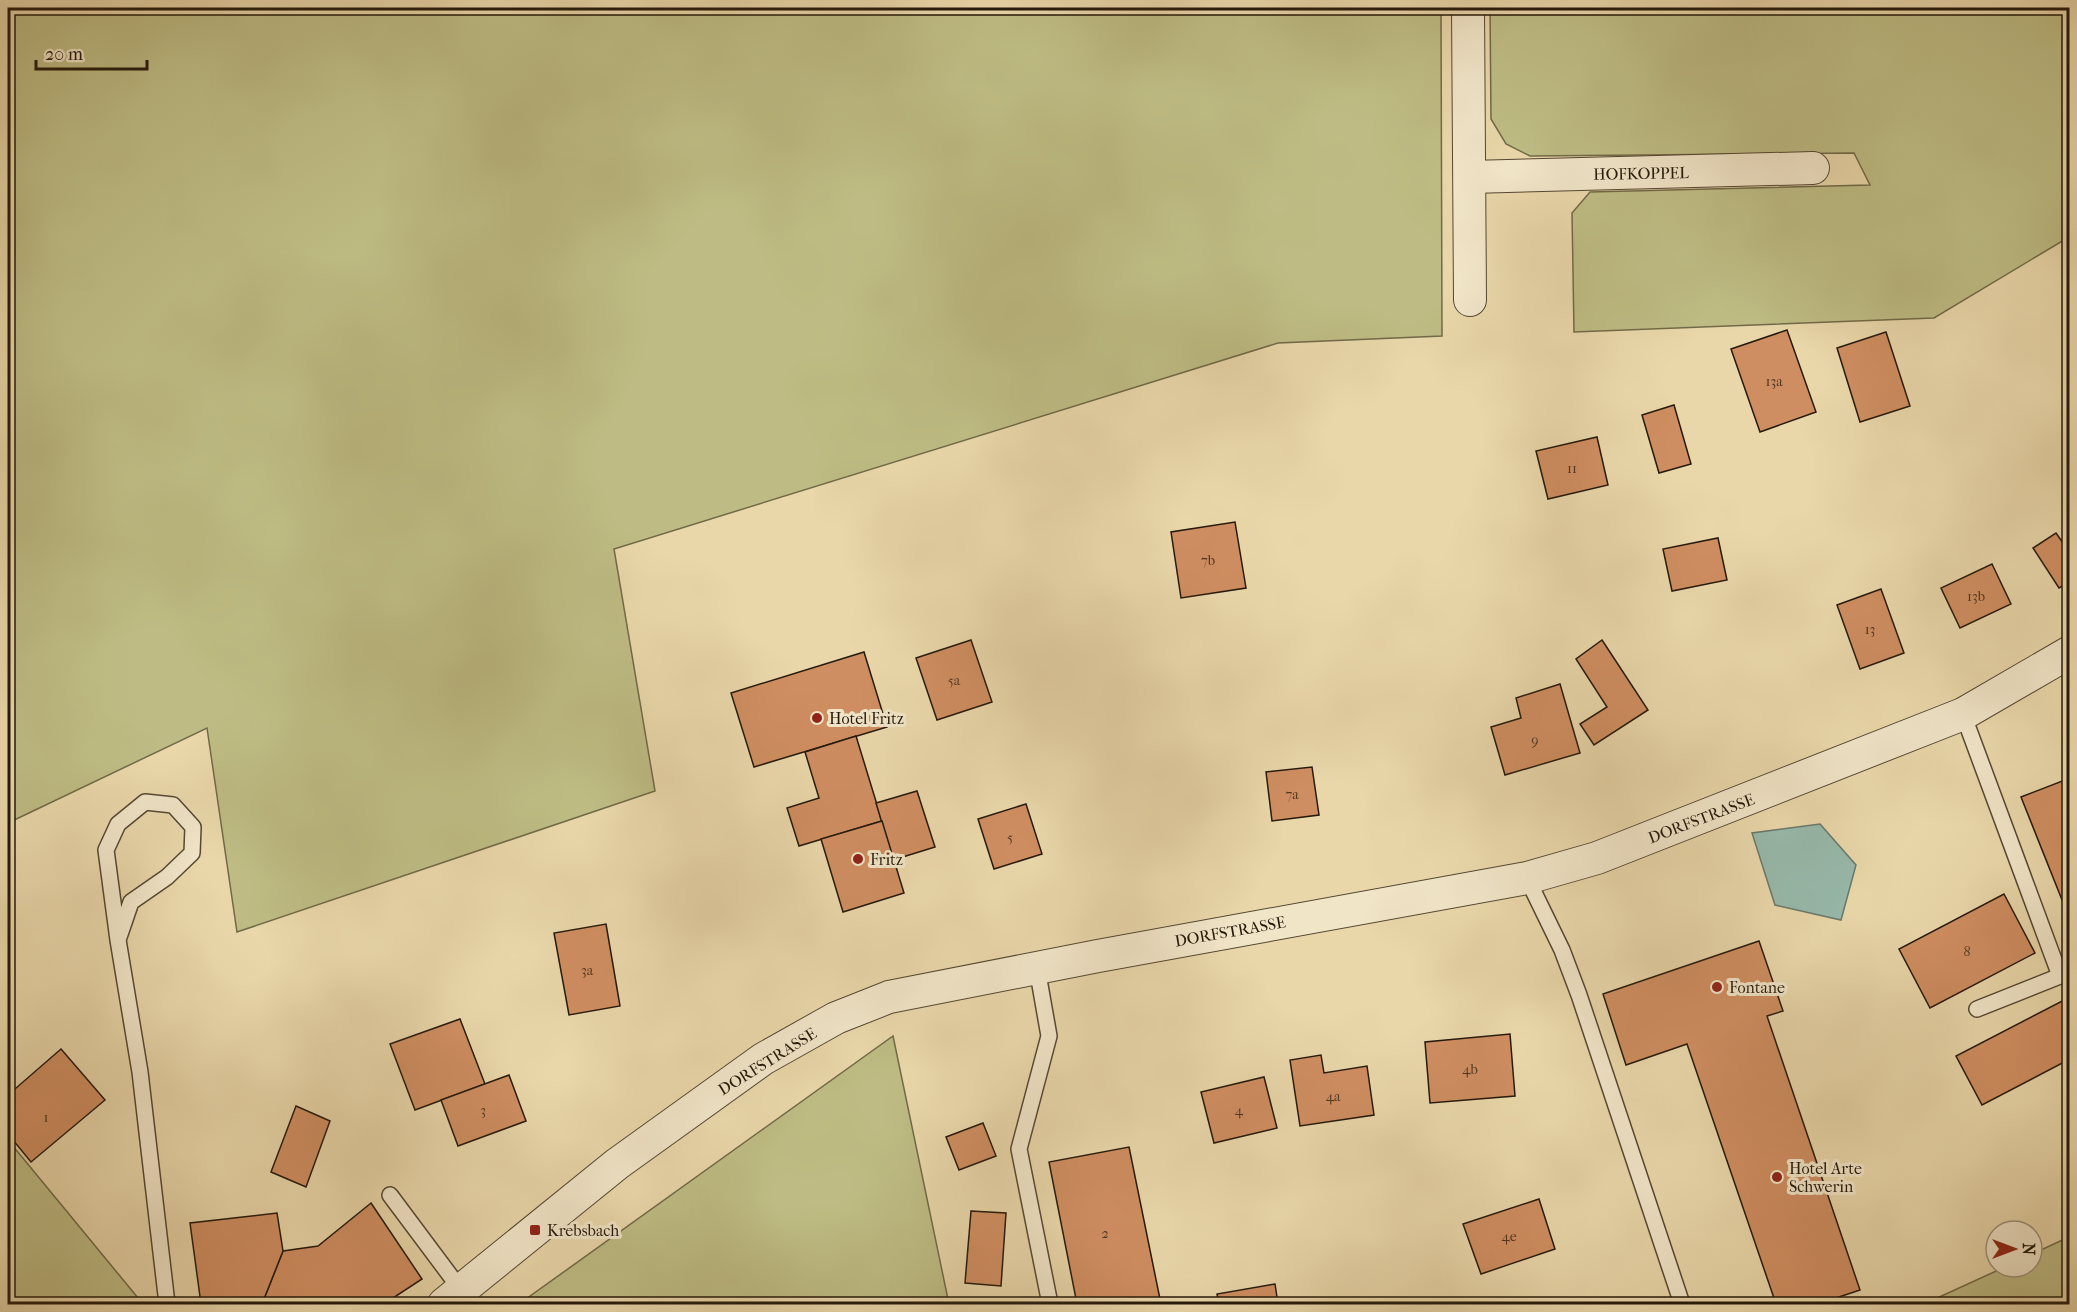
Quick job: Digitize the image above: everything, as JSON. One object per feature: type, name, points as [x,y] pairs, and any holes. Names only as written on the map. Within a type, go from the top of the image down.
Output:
[{"type":"street","points":[[1468,8],[1470,300]]},
{"type":"street","name":"HOFKOPPEL","points":[[1470,177],[1813,168]]},
{"type":"street","name":"DORFSTRASSE","points":[[452,1297],[617,1164],[763,1059],[836,1018],[889,998],[1220,933],[1527,878],[1597,858],[1963,714],[2070,652]]},
{"type":"lane","points":[[1963,714],[2065,974],[1977,1009]]},
{"type":"lane","points":[[118,940],[130,903],[167,877],[192,853],[193,827],[173,805],[145,802],[118,824],[106,850],[118,940],[140,1072],[167,1305]]},
{"type":"lane","points":[[1527,878],[1562,950],[1579,995],[1682,1305]]},
{"type":"lane","points":[[1037,968],[1049,1036],[1019,1149],[1050,1305]]},
{"type":"lane","points":[[390,1195],[452,1297]]},
{"type":"shaded area","points":[[8,8],[1441,8],[1442,336],[1278,343],[614,549],[655,791],[237,932],[207,728],[8,823]]},
{"type":"shaded area","points":[[1490,8],[2069,8],[2070,104],[2065,151],[2069,168],[2069,237],[1934,318],[1574,332],[1572,213],[1590,192],[1870,185],[1854,153],[1530,156],[1506,144],[1491,119]]},
{"type":"shaded area","points":[[1820,824],[1856,865],[1841,920],[1775,905],[1752,833]]},
{"type":"shaded area","points":[[893,1036],[949,1304],[519,1304]]},
{"type":"shaded area","points":[[8,1140],[143,1304],[8,1304]]},
{"type":"shaded area","points":[[2069,1237],[2069,1304],[1924,1304],[1984,1277],[1984,1279],[2044,1279],[2044,1248]]},
{"type":"building","points":[[1787,330],[1816,412],[1760,432],[1731,349]]},
{"type":"building","points":[[1886,332],[1910,406],[1860,422],[1837,348]]},
{"type":"building","points":[[1674,405],[1691,464],[1659,473],[1642,415]]},
{"type":"building","points":[[1597,437],[1608,485],[1548,499],[1536,451]]},
{"type":"building","points":[[1235,522],[1246,588],[1181,598],[1171,532]]},
{"type":"building","points":[[2056,533],[2070,553],[2070,582],[2059,588],[2033,548]]},
{"type":"building","points":[[1718,538],[1727,580],[1672,591],[1663,549]]},
{"type":"building","points":[[1992,564],[2011,604],[1960,628],[1941,588]]},
{"type":"building","points":[[1881,589],[1904,653],[1860,669],[1837,605]]},
{"type":"building","points":[[971,640],[992,702],[937,720],[916,658]]},
{"type":"building","points":[[1602,640],[1648,710],[1594,745],[1580,724],[1607,707],[1576,659]]},
{"type":"building","points":[[864,652],[887,727],[754,767],[731,693]]},
{"type":"building","points":[[1560,684],[1580,753],[1505,775],[1491,727],[1521,718],[1516,698]]},
{"type":"building","points":[[856,736],[882,821],[799,846],[787,808],[819,798],[805,752]]},
{"type":"building","points":[[1312,767],[1319,815],[1272,821],[1266,772]]},
{"type":"building","points":[[2070,778],[2070,920],[2021,797]]},
{"type":"building","points":[[917,791],[935,847],[893,860],[876,803]]},
{"type":"building","points":[[1026,804],[1042,854],[994,869],[978,819]]},
{"type":"building","points":[[882,821],[904,893],[843,912],[821,839]]},
{"type":"building","points":[[2004,894],[2035,953],[1930,1008],[1899,949]]},
{"type":"building","points":[[606,924],[620,1006],[569,1015],[554,933]]},
{"type":"building","name":"Hotel Arte Schwerin","points":[[1759,941],[1783,1011],[1767,1016],[1860,1290],[1818,1304],[1776,1304],[1687,1044],[1626,1065],[1603,994]]},
{"type":"building","points":[[2070,997],[2070,1059],[1982,1105],[1956,1056]]},
{"type":"building","points":[[460,1019],[485,1084],[415,1110],[390,1044]]},
{"type":"building","points":[[1510,1034],[1515,1096],[1430,1103],[1425,1042]]},
{"type":"building","points":[[61,1049],[105,1100],[31,1162],[8,1134],[8,1095]]},
{"type":"building","points":[[1321,1055],[1324,1073],[1367,1066],[1374,1115],[1300,1126],[1290,1060]]},
{"type":"building","points":[[509,1075],[526,1121],[458,1146],[441,1100]]},
{"type":"building","points":[[1264,1077],[1277,1128],[1214,1143],[1201,1092]]},
{"type":"building","points":[[296,1106],[330,1121],[306,1187],[271,1172]]},
{"type":"building","points":[[983,1123],[996,1156],[959,1170],[946,1137]]},
{"type":"building","points":[[1129,1147],[1161,1304],[1077,1304],[1049,1162]]},
{"type":"building","points":[[1539,1199],[1555,1249],[1481,1274],[1463,1224]]},
{"type":"building","points":[[371,1203],[422,1279],[384,1304],[262,1304],[283,1251],[318,1246]]},
{"type":"building","points":[[971,1211],[1006,1213],[1001,1286],[965,1283]]},
{"type":"building","points":[[277,1213],[283,1251],[262,1304],[201,1304],[190,1223]]},
{"type":"building","points":[[1275,1284],[1278,1304],[1219,1304],[1217,1294]]},
{"type":"place","name":"Hotel Fritz","points":[[817,718]]},
{"type":"place","name":"Fritz","points":[[858,859]]},
{"type":"place","name":"Fontane","points":[[1717,987]]},
{"type":"place","name":"Hotel Arte Schwerin","points":[[1777,1177]]},
{"type":"place","name":"Krebsbach","points":[[535,1230]]}]
